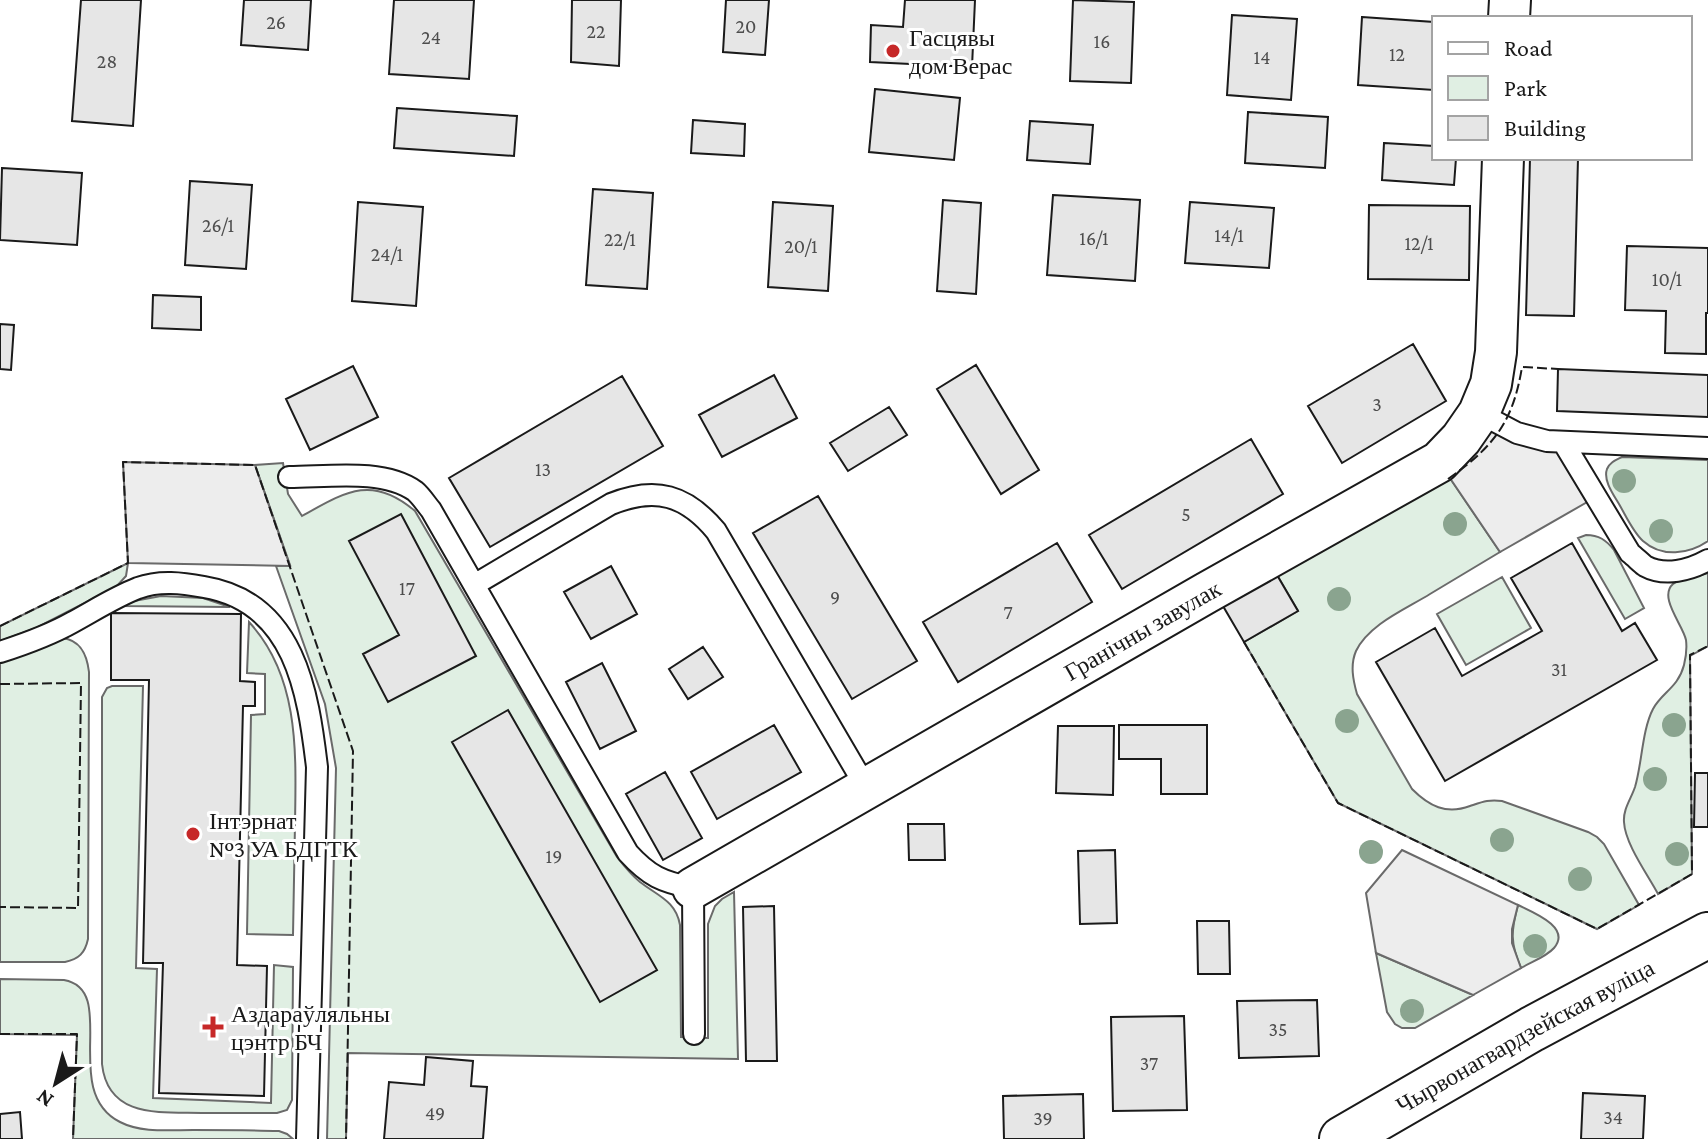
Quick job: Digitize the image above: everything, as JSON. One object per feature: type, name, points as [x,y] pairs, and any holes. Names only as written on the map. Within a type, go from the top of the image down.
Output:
[{"type":"main road","name":"Чырвонагвардзейская вуліца","points":[[1342,1139],[1532,1029],[1708,935]]},
{"type":"street","name":"Гранічны завулак","points":[[693,888],[1439,462],[1461,439],[1479,413],[1491,384],[1496,352],[1503,160]]},
{"type":"lane","points":[[1479,413],[1517,433],[1547,441],[1708,448]]},
{"type":"lane","points":[[1563,442],[1630,553],[1646,567],[1663,572],[1685,570],[1708,560]]},
{"type":"lane","points":[[289,477],[373,476],[397,481],[416,492],[431,510],[628,853],[656,877],[674,885],[693,888],[694,1034]]},
{"type":"lane","points":[[474,585],[611,504],[648,494],[684,501],[702,514],[716,531],[867,789]]},
{"type":"lane","points":[[0,652],[46,635],[141,587],[175,582],[211,588],[244,600],[269,619],[289,647],[303,683],[317,767],[307,1139]]},
{"type":"green space","points":[[1622,457],[1708,460],[1708,541],[1692,549],[1667,552],[1643,541],[1607,482],[1608,467]]},
{"type":"green space","points":[[283,463],[288,494],[302,516],[345,494],[372,490],[400,500],[415,511],[617,857],[640,882],[675,910],[680,925],[681,1037],[708,1038],[708,924],[715,906],[734,892],[738,1059],[348,1053],[346,1139],[327,1139],[336,768],[325,704],[276,566],[290,565],[255,465]]},
{"type":"green space","points":[[1450,478],[1500,552],[1389,618],[1370,633],[1354,656],[1357,694],[1412,789],[1431,804],[1453,810],[1486,801],[1502,801],[1597,837],[1639,905],[1597,929],[1338,803],[1244,642],[1298,611],[1277,575]]},
{"type":"green space","points":[[1586,535],[1602,539],[1614,550],[1644,608],[1625,619],[1578,538]]},
{"type":"green space","points":[[128,563],[126,576],[116,587],[36,628],[0,641],[0,626]]},
{"type":"green space","points":[[1708,573],[1708,646],[1690,656],[1692,874],[1658,894],[1625,831],[1624,817],[1635,787],[1649,717],[1678,679],[1685,662],[1686,640],[1670,603],[1669,590],[1680,580]]},
{"type":"green space","points":[[1502,577],[1531,628],[1466,665],[1437,614]]},
{"type":"green space","points":[[161,596],[203,598],[230,607],[120,606]]},
{"type":"green space","points":[[249,622],[278,667],[292,717],[295,771],[293,935],[247,934],[251,715],[265,714],[265,674],[247,673]]},
{"type":"green space","points":[[62,638],[69,639],[82,649],[89,672],[88,939],[81,955],[70,961],[0,962],[0,661]]},
{"type":"green space","points":[[112,686],[143,686],[136,968],[157,969],[153,1098],[271,1103],[274,965],[293,967],[292,1100],[287,1110],[277,1113],[154,1112],[125,1103],[114,1095],[106,1082],[102,1064],[102,697]]},
{"type":"green space","points":[[1518,905],[1548,921],[1558,933],[1558,940],[1551,951],[1521,968],[1513,937]]},
{"type":"green space","points":[[1376,953],[1473,995],[1415,1028],[1402,1028],[1387,1012]]},
{"type":"green space","points":[[0,979],[64,980],[80,988],[88,1002],[93,1088],[102,1107],[120,1122],[155,1130],[279,1131],[293,1139],[73,1139],[77,1035],[0,1034]]},
{"type":"shaded area","points":[[1479,413],[1563,442],[1596,497],[1500,552],[1439,462]]},
{"type":"shaded area","points":[[123,462],[255,465],[290,566],[128,563]]},
{"type":"shaded area","points":[[1402,850],[1518,905],[1512,943],[1521,968],[1473,995],[1376,953],[1366,893]]},
{"type":"building","points":[[81,0],[141,0],[133,126],[72,121]]},
{"type":"building","points":[[244,0],[311,0],[308,50],[241,45]]},
{"type":"building","points":[[394,0],[474,0],[469,79],[389,74]]},
{"type":"building","points":[[572,0],[621,0],[619,66],[571,62]]},
{"type":"building","points":[[726,0],[769,0],[765,55],[723,52]]},
{"type":"building","points":[[905,0],[975,0],[972,67],[870,62],[871,25],[903,27]]},
{"type":"building","points":[[1073,0],[1134,2],[1131,83],[1070,81]]},
{"type":"building","points":[[1232,15],[1297,19],[1291,100],[1227,95]]},
{"type":"building","points":[[1362,17],[1432,22],[1432,90],[1358,85]]},
{"type":"building","points":[[875,89],[960,98],[954,160],[869,152]]},
{"type":"building","points":[[397,108],[517,116],[514,156],[394,148]]},
{"type":"building","points":[[1248,112],[1328,117],[1325,168],[1245,163]]},
{"type":"building","points":[[693,120],[745,124],[744,156],[691,153]]},
{"type":"building","points":[[1030,121],[1093,125],[1090,164],[1027,160]]},
{"type":"building","points":[[1384,143],[1432,146],[1432,160],[1456,160],[1454,185],[1382,180]]},
{"type":"building","points":[[1530,160],[1578,160],[1574,316],[1526,315]]},
{"type":"building","points":[[2,168],[82,173],[77,245],[0,240]]},
{"type":"building","points":[[190,181],[252,185],[246,269],[185,265]]},
{"type":"building","points":[[593,189],[653,193],[647,289],[586,285]]},
{"type":"building","points":[[1053,195],[1140,200],[1135,281],[1047,275]]},
{"type":"building","points":[[943,200],[981,203],[976,294],[937,291]]},
{"type":"building","points":[[358,202],[423,207],[416,306],[352,301]]},
{"type":"building","points":[[773,202],[833,206],[828,291],[768,287]]},
{"type":"building","points":[[1190,202],[1274,208],[1269,268],[1185,263]]},
{"type":"building","points":[[1369,205],[1470,206],[1469,280],[1368,279]]},
{"type":"building","points":[[1627,246],[1708,248],[1706,354],[1665,353],[1666,311],[1625,310]]},
{"type":"building","points":[[153,295],[201,297],[201,330],[152,328]]},
{"type":"building","points":[[0,324],[14,325],[11,370],[0,369]]},
{"type":"building","points":[[1413,344],[1446,401],[1342,463],[1308,406]]},
{"type":"building","points":[[976,365],[1039,470],[1001,494],[937,389]]},
{"type":"building","points":[[353,366],[378,417],[310,450],[286,399]]},
{"type":"building","points":[[1558,369],[1708,375],[1708,417],[1557,411]]},
{"type":"building","points":[[774,375],[797,418],[722,457],[699,415]]},
{"type":"building","points":[[622,376],[663,446],[490,547],[449,478]]},
{"type":"building","points":[[889,407],[907,435],[848,471],[830,443]]},
{"type":"building","points":[[1251,439],[1283,494],[1122,589],[1089,535]]},
{"type":"building","points":[[818,496],[917,661],[852,699],[753,533]]},
{"type":"building","points":[[401,514],[476,656],[388,702],[363,654],[399,635],[349,541]]},
{"type":"building","points":[[1057,543],[1092,602],[958,682],[923,622]]},
{"type":"building","points":[[1572,543],[1622,631],[1635,623],[1657,660],[1445,781],[1376,662],[1435,628],[1462,676],[1542,631],[1511,578]]},
{"type":"building","points":[[611,566],[637,614],[591,639],[564,592]]},
{"type":"building","points":[[1277,575],[1298,611],[1244,642],[1223,606]]},
{"type":"building","name":"Інтэрнат №3 УА БДГТК","points":[[111,613],[241,614],[240,681],[255,682],[255,706],[243,706],[237,965],[267,966],[264,1096],[159,1093],[163,963],[143,963],[149,680],[111,680]]},
{"type":"building","points":[[703,647],[723,677],[688,699],[669,669]]},
{"type":"building","points":[[602,663],[636,731],[600,749],[566,682]]},
{"type":"building","points":[[508,710],[657,970],[600,1002],[452,742]]},
{"type":"building","points":[[774,725],[801,772],[717,819],[691,772]]},
{"type":"building","points":[[1119,725],[1207,725],[1207,794],[1161,794],[1161,759],[1119,759]]},
{"type":"building","points":[[1058,726],[1114,726],[1113,795],[1056,793]]},
{"type":"building","points":[[665,772],[702,838],[663,860],[626,794]]},
{"type":"building","points":[[1695,773],[1708,773],[1708,827],[1694,827]]},
{"type":"building","points":[[908,824],[944,824],[945,860],[909,860]]},
{"type":"building","points":[[1115,850],[1117,923],[1080,924],[1078,851]]},
{"type":"building","points":[[774,906],[777,1061],[746,1061],[743,907]]},
{"type":"building","points":[[1197,921],[1229,921],[1230,974],[1198,974]]},
{"type":"building","points":[[1317,1000],[1319,1056],[1239,1058],[1237,1001]]},
{"type":"building","points":[[1184,1016],[1187,1110],[1113,1111],[1111,1017]]},
{"type":"building","points":[[426,1057],[473,1061],[471,1086],[487,1087],[483,1139],[384,1139],[389,1082],[424,1085]]},
{"type":"building","points":[[1583,1093],[1645,1096],[1643,1139],[1581,1139]]},
{"type":"building","points":[[1083,1094],[1084,1139],[1004,1139],[1003,1096]]},
{"type":"building","points":[[20,1112],[22,1139],[0,1139],[0,1114]]},
{"type":"fence","points":[[1448,479],[1477,456],[1498,432],[1513,404],[1522,367],[1558,369]]},
{"type":"fence","points":[[0,626],[128,563],[123,462],[255,465],[353,751],[346,1139]]},
{"type":"fence","points":[[1244,642],[1338,803],[1597,929],[1692,874],[1690,655],[1708,646]]},
{"type":"fence","points":[[0,684],[81,683],[78,908],[0,907]]},
{"type":"fence","points":[[0,1034],[77,1034],[73,1139]]},
{"type":"place","name":"Гасцявы дом Верас","points":[[893,51]]},
{"type":"place","name":"Інтэрнат №3 УА БДГТК","points":[[193,834]]},
{"type":"place","name":"Аздараўляльны цэнтр БЧ","points":[[213,1027]]}]
